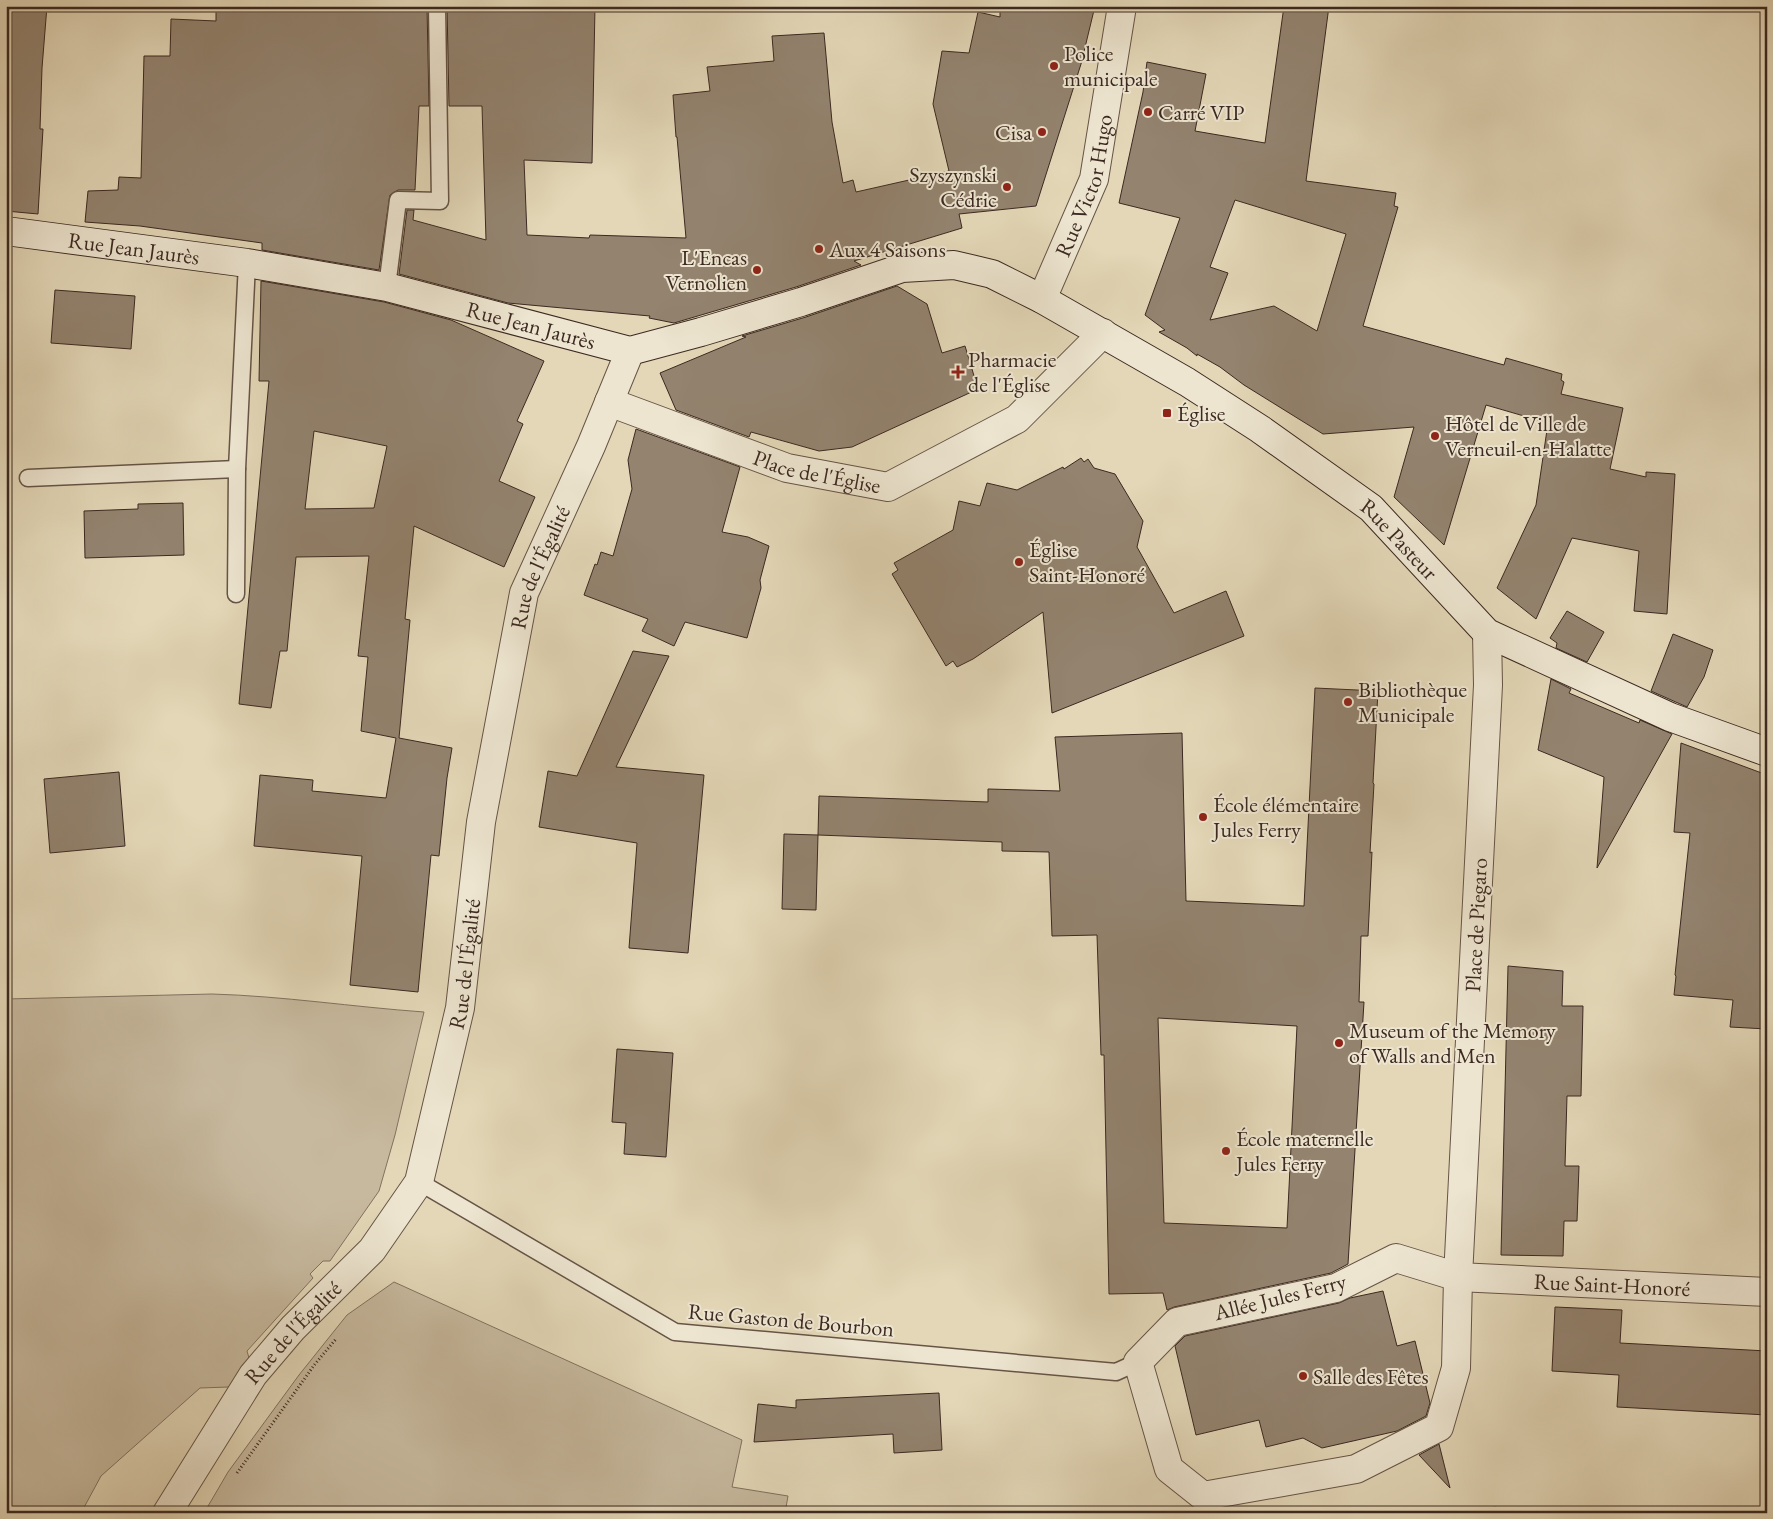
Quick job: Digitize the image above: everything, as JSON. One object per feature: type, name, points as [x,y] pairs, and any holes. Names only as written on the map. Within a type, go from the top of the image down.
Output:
[{"type":"street","name":"Rue Victor Hugo","points":[[1042,299],[1094,179],[1122,6]]},
{"type":"street","name":"Rue Jean Jaurès","points":[[6,232],[247,263],[387,287],[630,351],[702,332],[801,302],[902,268],[954,265],[992,274],[1042,299]]},
{"type":"street","name":"Rue Pasteur","points":[[1042,299],[1188,382],[1260,429],[1371,508],[1488,633],[1670,717],[1767,752]]},
{"type":"street","name":"Place de l'Église","points":[[609,402],[787,468],[888,487],[1017,419],[1103,333]]},
{"type":"street","name":"Rue de l'Égalité","points":[[167,1513],[254,1375],[293,1328],[372,1250],[418,1182],[460,1008],[481,822],[524,593],[591,446],[630,351]]},
{"type":"street","name":"Place de Piegaro","points":[[1458,1277],[1488,685],[1488,633]]},
{"type":"street","name":"Allée Jules Ferry","points":[[1138,1362],[1177,1322],[1336,1288],[1396,1258],[1458,1277]]},
{"type":"street","name":"Rue Saint-Honoré","points":[[1458,1277],[1767,1292]]},
{"type":"street","points":[[1138,1362],[1169,1469],[1203,1496],[1356,1469],[1439,1427],[1456,1368],[1458,1277]]},
{"type":"lane","points":[[387,287],[398,200],[440,200],[437,6]]},
{"type":"lane","points":[[236,594],[237,469],[247,263]]},
{"type":"lane","points":[[28,478],[237,469]]},
{"type":"lane","name":"Rue Gaston de Bourbon","points":[[418,1182],[675,1332],[1116,1372],[1138,1362]]},
{"type":"path","points":[[234,1477],[315,1364],[341,1334]]},
{"type":"shaded area","points":[[212,994],[424,1012],[395,1135],[379,1191],[330,1261],[323,1261],[310,1274],[313,1278],[247,1351],[251,1360],[229,1387],[200,1388],[101,1476],[81,1513],[6,1513],[6,999]]},
{"type":"shaded area","points":[[394,1282],[742,1440],[732,1487],[788,1496],[785,1513],[204,1513],[228,1472],[299,1375],[347,1315]]},
{"type":"shaded area","points":[[1495,1507],[1522,1513],[1461,1513]]},
{"type":"building","points":[[6,6],[47,6],[42,68],[40,129],[43,129],[38,214],[6,211]]},
{"type":"building","points":[[302,6],[427,6],[429,106],[419,106],[415,190],[398,190],[390,195],[379,270],[262,250],[262,243],[140,226],[85,222],[88,191],[118,190],[119,177],[141,178],[144,56],[170,56],[171,19],[216,21],[216,9]]},
{"type":"building","points":[[447,6],[595,6],[592,163],[524,160],[527,235],[589,238],[590,235],[686,238],[673,95],[710,91],[707,67],[774,61],[772,36],[824,33],[832,122],[843,183],[853,180],[856,192],[949,171],[933,104],[942,51],[969,53],[978,12],[1000,17],[1000,6],[1095,6],[1081,64],[1036,206],[959,214],[962,228],[854,261],[861,265],[796,287],[674,323],[649,318],[650,316],[508,303],[399,274],[407,210],[414,210],[413,220],[486,240],[482,106],[449,106]]},
{"type":"building","points":[[1284,6],[1329,6],[1306,181],[1396,193],[1394,206],[1398,207],[1363,326],[1504,365],[1506,358],[1562,374],[1561,380],[1564,382],[1561,394],[1623,408],[1610,469],[1646,477],[1646,472],[1675,474],[1667,614],[1634,611],[1639,551],[1572,538],[1536,619],[1497,588],[1536,505],[1548,423],[1486,405],[1444,545],[1394,497],[1414,427],[1323,434],[1244,385],[1220,367],[1197,354],[1197,356],[1159,332],[1165,330],[1145,315],[1180,218],[1119,203],[1143,92],[1147,62],[1206,74],[1195,131],[1265,143]],"holes":[[[1235,200],[1346,234],[1317,331],[1274,306],[1210,320],[1228,273],[1210,267]]]},
{"type":"building","points":[[261,281],[384,302],[451,320],[544,361],[517,421],[523,424],[499,481],[535,497],[504,567],[414,526],[405,619],[410,620],[399,738],[452,748],[439,856],[431,855],[418,992],[350,985],[362,856],[254,846],[260,775],[313,780],[312,791],[386,798],[396,738],[361,731],[368,657],[358,656],[369,556],[296,557],[287,651],[280,651],[271,708],[239,704],[269,381],[259,381]],"holes":[[[314,431],[387,446],[374,508],[305,509]]]},
{"type":"building","points":[[897,286],[927,304],[942,353],[965,346],[978,389],[852,447],[819,451],[751,432],[749,437],[676,410],[660,373],[746,337],[742,336],[806,317]]},
{"type":"building","points":[[55,290],[135,296],[131,349],[51,343]]},
{"type":"building","points":[[636,429],[740,467],[722,532],[748,537],[769,546],[760,580],[761,588],[747,638],[685,622],[674,646],[642,631],[648,619],[584,595],[601,552],[613,556],[632,489],[628,460]]},
{"type":"building","points":[[1081,458],[1084,462],[1088,459],[1094,468],[1115,474],[1143,521],[1137,547],[1174,613],[1226,591],[1244,636],[1052,713],[1043,612],[973,659],[957,667],[953,661],[946,666],[892,574],[898,570],[894,563],[953,530],[959,501],[980,506],[987,483],[1017,490],[1063,467],[1064,469]]},
{"type":"building","points":[[183,503],[184,555],[85,558],[84,511],[138,509],[138,504]]},
{"type":"building","points":[[1567,611],[1604,632],[1587,662],[1556,648],[1557,643],[1550,638]]},
{"type":"building","points":[[1673,634],[1713,650],[1704,677],[1687,707],[1651,691]]},
{"type":"building","points":[[633,651],[669,656],[616,767],[704,775],[688,953],[629,948],[637,843],[539,827],[548,771],[577,776]]},
{"type":"building","points":[[1551,679],[1571,689],[1569,693],[1639,723],[1640,720],[1672,734],[1597,868],[1604,777],[1538,750]]},
{"type":"building","points":[[1315,688],[1378,691],[1368,936],[1361,936],[1359,1002],[1364,1002],[1348,1264],[1331,1273],[1167,1310],[1163,1293],[1109,1294],[1104,1055],[1101,1055],[1097,935],[1052,936],[1049,852],[1002,851],[1002,842],[818,835],[819,796],[988,802],[988,789],[1060,791],[1055,737],[1182,733],[1186,901],[1304,906]],"holes":[[[1158,1018],[1297,1026],[1287,1228],[1164,1223]]]},
{"type":"building","points":[[1681,743],[1767,775],[1767,1029],[1730,1027],[1733,1000],[1674,995],[1690,833],[1674,832]]},
{"type":"building","points":[[119,772],[125,846],[50,853],[44,779]]},
{"type":"building","points":[[784,834],[818,835],[816,910],[782,909]]},
{"type":"building","points":[[1508,966],[1563,971],[1562,1006],[1583,1006],[1581,1096],[1567,1096],[1565,1166],[1579,1166],[1577,1221],[1564,1221],[1563,1256],[1501,1255]]},
{"type":"building","points":[[617,1049],[673,1053],[666,1157],[624,1154],[626,1123],[612,1122]]},
{"type":"building","name":"Salle des Fêtes","points":[[1383,1291],[1397,1346],[1415,1341],[1430,1403],[1426,1416],[1397,1431],[1322,1448],[1303,1438],[1266,1447],[1259,1420],[1196,1435],[1175,1346],[1185,1336],[1339,1303],[1350,1298]]},
{"type":"building","points":[[1555,1307],[1622,1310],[1620,1343],[1767,1351],[1767,1415],[1617,1407],[1619,1375],[1552,1371]]},
{"type":"building","points":[[939,1393],[942,1450],[894,1453],[893,1434],[754,1442],[758,1404],[796,1408],[796,1400]]},
{"type":"building","points":[[1439,1444],[1450,1488],[1419,1455]]},
{"type":"place","name":"Police municipale","points":[[1054,66]]},
{"type":"place","name":"Carré VIP","points":[[1148,112]]},
{"type":"place","name":"Cisa","points":[[1042,132]]},
{"type":"place","name":"Szyszynski Cédric","points":[[1007,187]]},
{"type":"place","name":"Aux 4 Saisons","points":[[819,249]]},
{"type":"place","name":"L'Encas Vernolien","points":[[757,270]]},
{"type":"place","name":"Pharmacie de l'Église","points":[[958,372]]},
{"type":"place","name":"Église","points":[[1167,413]]},
{"type":"place","name":"Hôtel de Ville de Verneuil-en-Halatte","points":[[1435,436]]},
{"type":"place","name":"Église Saint-Honoré","points":[[1019,562]]},
{"type":"place","name":"Bibliothèque Municipale","points":[[1348,702]]},
{"type":"place","name":"École élémentaire Jules Ferry","points":[[1203,817]]},
{"type":"place","name":"Museum of the Memory of Walls and Men","points":[[1339,1043]]},
{"type":"place","name":"École maternelle Jules Ferry","points":[[1226,1151]]},
{"type":"place","name":"Salle des Fêtes","points":[[1303,1376]]}]
